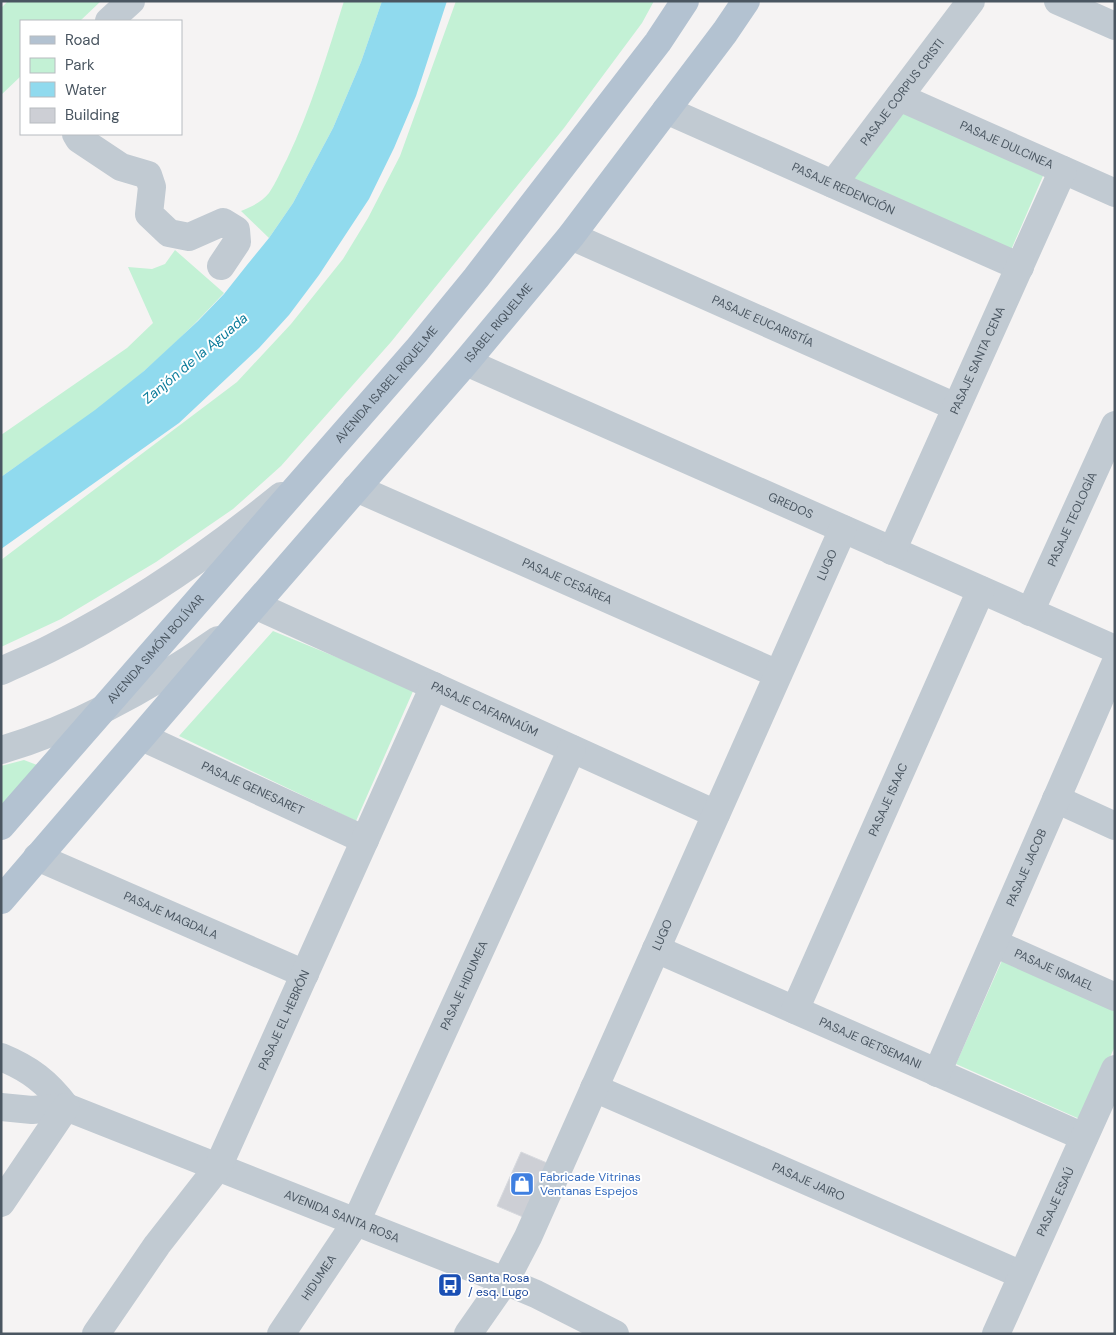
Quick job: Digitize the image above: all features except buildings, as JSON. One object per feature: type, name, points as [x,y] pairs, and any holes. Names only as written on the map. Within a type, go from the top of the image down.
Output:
[{"type":"main road","name":"AVENIDA ISABEL RIQUELME","points":[[310,472],[381,392],[476,278],[658,42],[685,1]]},
{"type":"main road","name":"ISABEL RIQUELME","points":[[234,629],[466,362],[571,236],[725,32],[746,1]]},
{"type":"main road","name":"AVENIDA SIMÓN BOLÍVAR","points":[[1,826],[310,472]]},
{"type":"main road","points":[[1,900],[234,629]]},
{"type":"street","points":[[110,20],[130,1]]},
{"type":"street","name":"PASAJE CORPUS CRISTI","points":[[833,184],[971,1]]},
{"type":"street","points":[[1058,1],[1115,26]]},
{"type":"street","name":"PASAJE DULCINEA","points":[[898,97],[1115,193]]},
{"type":"street","name":"PASAJE REDENCIÓN","points":[[666,110],[1020,267]]},
{"type":"street","points":[[77,135],[121,167],[148,175],[152,187],[149,214],[170,233],[188,237],[223,222],[236,230],[237,242],[221,266]]},
{"type":"street","name":"PASAJE SANTA CENA","points":[[892,551],[1063,170]]},
{"type":"street","name":"PASAJE EUCARISTÍA","points":[[571,236],[956,407]]},
{"type":"street","name":"GREDOS","points":[[466,362],[1115,649]]},
{"type":"street","name":"PASAJE TEOLOGÍA","points":[[1030,612],[1115,425]]},
{"type":"street","name":"AVENIDA ISABEL RIQUELME","points":[[1,671],[53,647],[138,598],[230,534],[310,472]]},
{"type":"street","name":"PASAJE CESÁREA","points":[[356,488],[778,674]]},
{"type":"street","name":"LUGO","points":[[468,1334],[505,1281],[528,1238],[843,529]]},
{"type":"street","name":"PASAJE ISAAC","points":[[795,1010],[981,590]]},
{"type":"street","name":"PASAJE CAFARNAÚM","points":[[254,605],[716,814]]},
{"type":"street","points":[[1,750],[32,741],[99,713],[176,669],[234,629]]},
{"type":"street","name":"PASAJE JACOB","points":[[937,1073],[1115,664]]},
{"type":"street","name":"PASAJE EL HEBRÓN","points":[[96,1334],[157,1245],[218,1167],[434,686]]},
{"type":"street","name":"PASAJE GENESARET","points":[[142,737],[364,840]]},
{"type":"street","name":"PASAJE HIDUMEA","points":[[356,1222],[572,749]]},
{"type":"street","points":[[1056,800],[1115,826]]},
{"type":"street","name":"PASAJE MAGDALA","points":[[38,857],[305,974]]},
{"type":"street","name":"PASAJE ISMAEL","points":[[994,943],[1115,996]]},
{"type":"street","name":"PASAJE GETSEMANI","points":[[656,949],[1084,1137]]},
{"type":"street","name":"AVENIDA SANTA ROSA","points":[[1,1057],[29,1070],[42,1080],[55,1092],[66,1107]]},
{"type":"street","name":"PASAJE ESAÚ","points":[[996,1334],[1115,1069]]},
{"type":"street","name":"PASAJE JAIRO","points":[[594,1088],[1022,1276]]},
{"type":"street","name":"AVENIDA SANTA ROSA","points":[[1,1106],[32,1110],[66,1107],[505,1281],[536,1294],[614,1334]]},
{"type":"street","points":[[1,1203],[66,1107]]},
{"type":"street","name":"HIDUMEA","points":[[280,1334],[356,1222]]},
{"type":"green space","points":[[8,1],[101,1],[81,20],[20,20],[20,77],[1,95],[1,8]]},
{"type":"green space","points":[[344,1],[382,1],[361,62],[333,128],[293,203],[269,238],[241,211],[256,204],[269,193],[287,159],[311,101]]},
{"type":"green space","points":[[456,1],[654,1],[642,23],[564,128],[391,342],[281,466],[233,509],[156,562],[61,619],[1,647],[1,560],[237,382],[291,324],[343,259],[368,218],[400,156]]},
{"type":"green space","points":[[907,107],[1046,169],[1011,250],[852,180]]},
{"type":"green space","points":[[175,250],[224,293],[194,325],[146,370],[95,411],[1,477],[1,435],[127,348],[153,323],[128,267],[152,269],[165,264]]},
{"type":"green space","points":[[273,631],[414,689],[356,821],[179,736]]},
{"type":"green space","points":[[24,760],[37,765],[1,807],[1,766]]},
{"type":"green space","points":[[1004,956],[1115,1005],[1115,1046],[1082,1120],[956,1064]]},
{"type":"water","name":"Zanjón de la Aguada","points":[[382,1],[447,1],[416,96],[394,148],[369,199],[319,275],[289,315],[259,348],[179,423],[1,549],[1,477],[95,410],[144,371],[224,294],[269,238],[293,203],[333,128],[361,62]]},
{"type":"place","name":"Fabricade Vitrinas Ventanas Espejos","points":[[522,1184]]},
{"type":"place","name":"Santa Rosa / esq. Lugo","points":[[450,1285]]}]
